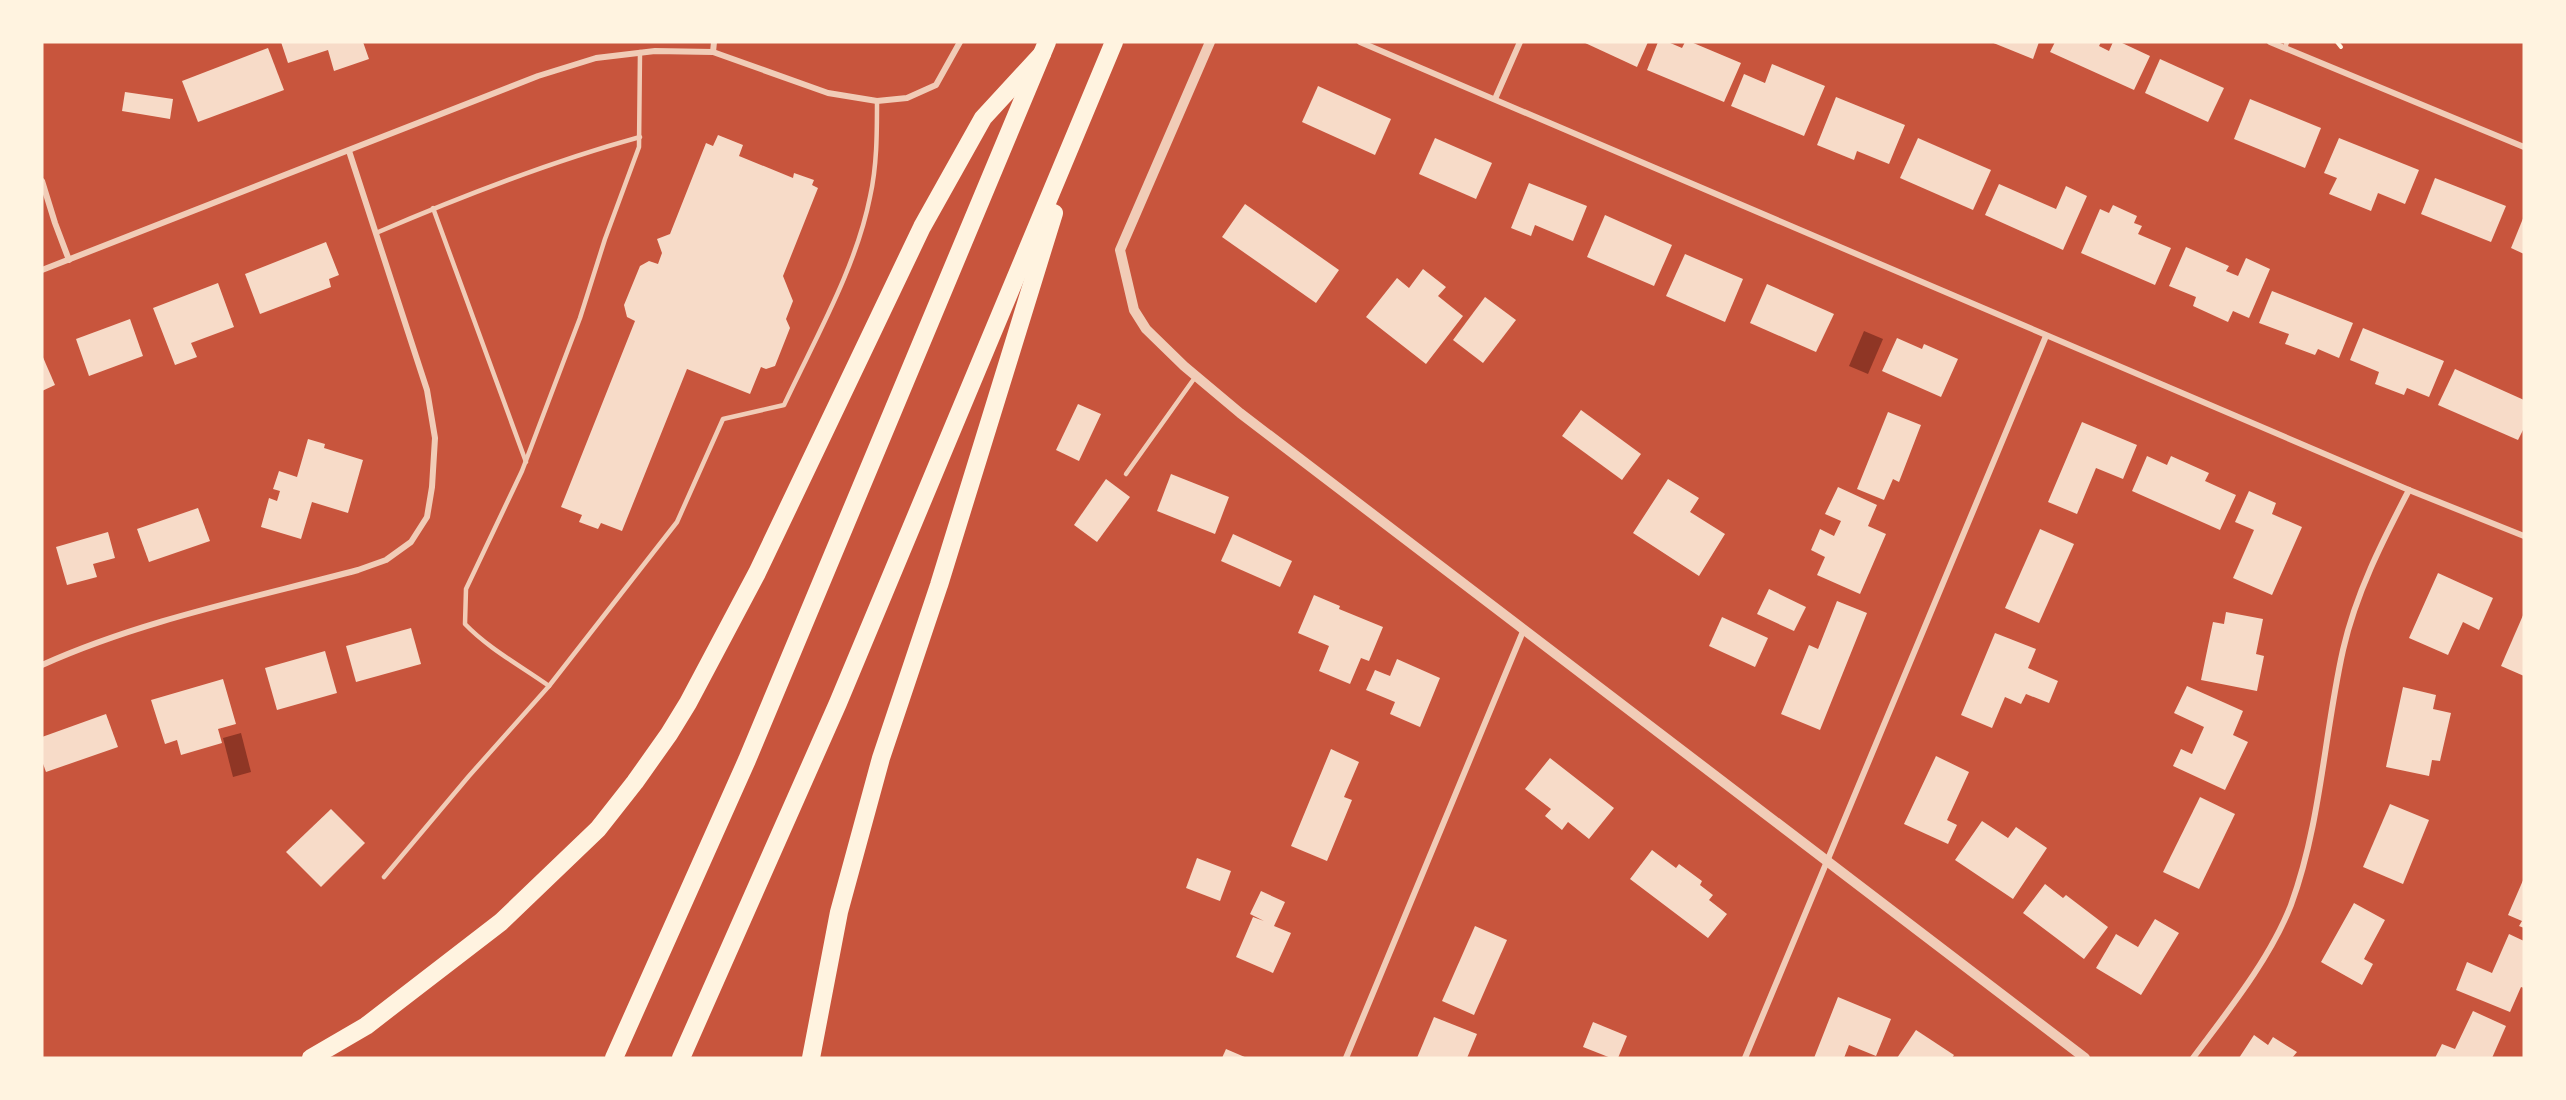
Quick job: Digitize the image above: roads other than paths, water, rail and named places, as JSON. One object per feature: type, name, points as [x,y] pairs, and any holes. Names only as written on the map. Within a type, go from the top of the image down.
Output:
[{"type":"highway","points":[[681,1058],[838,703],[1114,42]]},
{"type":"highway","points":[[311,1058],[366,1026],[501,922],[598,829],[669,735],[757,573],[922,227],[982,118],[1044,48]]},
{"type":"highway","points":[[614,1058],[747,760],[1044,48]]},
{"type":"highway","points":[[811,1058],[839,912],[881,758],[942,574],[1086,108]]},
{"type":"street","points":[[712,52],[714,42]]},
{"type":"street","points":[[42,270],[538,76],[596,58],[640,52],[712,52],[828,93],[878,101],[907,98],[936,85],[960,42]]},
{"type":"street","points":[[1210,42],[1120,250],[1134,310],[1146,329],[1240,413],[2085,1058]]},
{"type":"street","points":[[1360,42],[2046,336],[2409,490],[2524,536]]},
{"type":"street","points":[[1495,99],[1520,42]]},
{"type":"street","points":[[2270,42],[2286,45],[2524,147]]},
{"type":"street","points":[[42,665],[82,647],[130,631],[358,570],[386,560],[411,542],[427,517],[432,487],[435,438],[427,390],[349,151]]},
{"type":"street","points":[[42,182],[69,260]]},
{"type":"street","points":[[1745,1058],[2046,336]]},
{"type":"street","points":[[2193,1058],[2235,1002],[2264,957],[2290,907],[2308,854],[2343,650],[2352,618],[2358,597],[2379,549],[2409,490]]},
{"type":"street","points":[[1346,1058],[1524,628]]},
{"type":"lane","points":[[549,686],[482,641],[465,624],[466,589],[526,462],[580,318],[605,239],[639,147],[640,52]]},
{"type":"lane","points":[[384,877],[549,686],[676,522],[723,419],[784,405],[835,298],[857,243],[870,197],[877,138],[878,101]]},
{"type":"lane","points":[[376,233],[433,208],[583,152],[640,137]]},
{"type":"lane","points":[[433,208],[526,462]]},
{"type":"lane","points":[[1126,474],[1196,376]]}]
